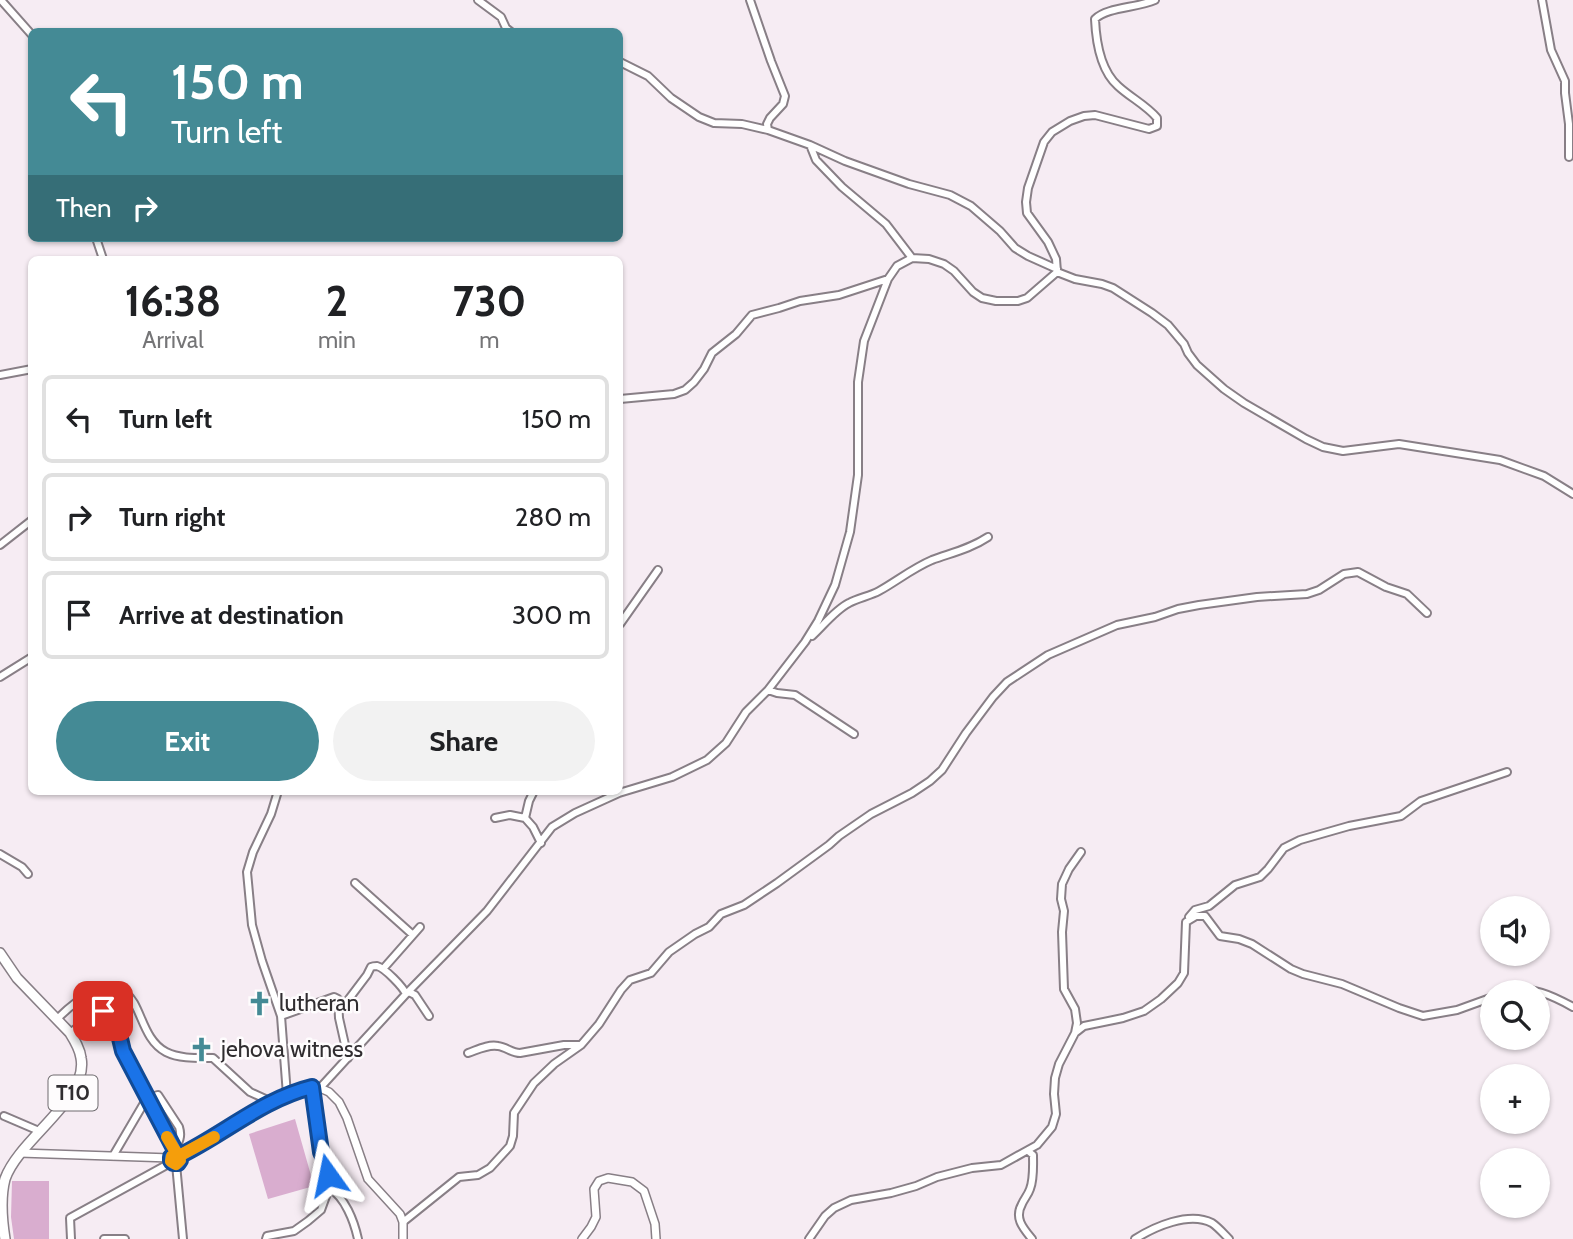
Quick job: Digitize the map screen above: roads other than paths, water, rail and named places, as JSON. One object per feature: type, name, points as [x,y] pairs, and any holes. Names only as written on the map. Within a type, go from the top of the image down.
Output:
[{"type":"highway","name":"T10","points":[[2,958],[17,978],[70,1033],[77,1044],[82,1063],[79,1081],[70,1098],[16,1157],[5,1180],[2,1194],[5,1239]]},
{"type":"main road","points":[[20,1153],[175,1158],[272,1102],[316,1088],[329,1092],[339,1102],[348,1118],[368,1179],[400,1214],[403,1239]]},
{"type":"main road","points":[[582,1239],[596,1217],[594,1189],[599,1181],[608,1178],[632,1182],[644,1191],[656,1224],[656,1239]]},
{"type":"street","points":[[1,0],[28,30]]},
{"type":"street","points":[[478,0],[501,17],[506,28]]},
{"type":"street","points":[[750,0],[785,96],[783,104],[766,124],[768,130]]},
{"type":"street","points":[[1057,270],[1056,259],[1048,242],[1027,213],[1028,188],[1044,142],[1052,132],[1084,116],[1095,115],[1149,130],[1157,126],[1157,118],[1148,108],[1118,86],[1108,75],[1098,43],[1095,19],[1100,14],[1154,0]]},
{"type":"street","points":[[1542,0],[1550,51],[1565,81],[1569,157]]},
{"type":"street","points":[[623,64],[648,76],[671,98],[699,117],[714,123],[742,124],[768,130],[858,166],[950,195],[971,206],[1015,248],[1028,256],[1075,279],[1113,288],[1152,313],[1168,325],[1197,365],[1224,389],[1323,447],[1343,451],[1406,444],[1500,460],[1544,475],[1573,494]]},
{"type":"street","points":[[810,145],[816,160],[842,187],[886,223],[912,258]]},
{"type":"street","points":[[623,792],[673,777],[707,760],[726,743],[746,712],[768,690],[818,621],[835,586],[850,532],[858,475],[858,382],[864,341],[888,279],[897,266],[912,258],[929,259],[944,264],[973,292],[982,298],[996,301],[1018,301],[1027,298],[1057,270]]},
{"type":"street","points":[[623,399],[674,394],[685,390],[704,369],[712,353],[736,334],[752,315],[800,301],[839,295],[888,279]]},
{"type":"street","points":[[0,375],[28,370]]},
{"type":"street","points":[[0,545],[28,523]]},
{"type":"street","points":[[805,642],[850,602],[878,591],[931,561],[974,546],[988,537]]},
{"type":"street","points":[[623,620],[658,570]]},
{"type":"street","points":[[403,1222],[459,1177],[478,1175],[490,1168],[510,1146],[514,1113],[534,1083],[554,1063],[581,1045],[630,980],[651,972],[669,952],[709,927],[721,914],[744,905],[777,883],[871,814],[930,781],[953,755],[993,696],[1007,682],[1048,655],[1117,625],[1209,603],[1307,594],[1319,590],[1344,574],[1357,572],[1407,594],[1427,613]]},
{"type":"street","points":[[0,677],[28,660]]},
{"type":"street","points":[[768,690],[795,695],[854,734]]},
{"type":"street","points":[[1075,1033],[1084,1026],[1144,1011],[1161,999],[1178,983],[1184,973],[1186,922],[1195,910],[1209,906],[1235,885],[1260,877],[1284,848],[1300,839],[1401,816],[1421,800],[1507,772]]},
{"type":"street","points":[[277,795],[247,872],[252,925],[281,1016],[288,1095]]},
{"type":"street","points":[[525,818],[532,795]]},
{"type":"street","points":[[266,1239],[267,1236],[294,1231],[309,1221],[321,1210],[329,1188],[326,1163],[321,1152],[316,1088],[348,1058],[487,911],[552,827],[615,795]]},
{"type":"street","points":[[495,818],[525,818],[541,843]]},
{"type":"street","points":[[809,1239],[825,1216],[851,1200],[891,1194],[937,1177],[972,1168],[1001,1165],[1028,1151],[1040,1142],[1052,1127],[1056,1114],[1055,1078],[1077,1023],[1075,1009],[1064,989],[1062,884],[1081,852]]},
{"type":"street","points":[[0,855],[22,867],[28,874]]},
{"type":"street","points":[[355,883],[413,935]]},
{"type":"street","points":[[1186,922],[1196,916],[1205,916],[1220,936],[1252,944],[1303,974],[1342,984],[1423,1016],[1457,1010],[1480,1002]]},
{"type":"street","points":[[383,970],[420,927]]},
{"type":"street","points":[[339,1012],[371,967],[377,966],[408,993],[415,995],[429,1016]]},
{"type":"street","points":[[57,1019],[76,1001],[104,988],[116,988],[133,1002],[155,1043],[164,1051],[190,1058],[214,1058],[250,1093],[272,1102]]},
{"type":"street","points":[[1550,996],[1573,1007]]},
{"type":"street","points":[[281,1016],[334,998],[338,999],[348,1058]]},
{"type":"street","points":[[70,1033],[97,1013],[106,1012],[118,1030],[123,1051],[175,1158]]},
{"type":"street","points":[[468,1053],[496,1045],[513,1053],[520,1053],[564,1045],[581,1045]]},
{"type":"street","points":[[146,1098],[159,1096],[179,1127],[180,1137],[175,1158],[183,1239]]},
{"type":"street","points":[[113,1156],[146,1098]]},
{"type":"street","points":[[4,1115],[39,1131]]},
{"type":"street","points":[[1027,1239],[1018,1217],[1019,1209],[1031,1189],[1033,1156],[1028,1151]]},
{"type":"street","points":[[71,1239],[70,1218],[175,1158]]},
{"type":"street","points":[[329,1188],[337,1192],[344,1204],[358,1239]]},
{"type":"street","points":[[1135,1239],[1153,1228],[1182,1220],[1211,1223],[1229,1239]]},
{"type":"street","points":[[1021,1224],[1032,1239]]},
{"type":"street","points":[[104,1239],[125,1239]]},
{"type":"place","name":"lutheran","points":[[259,1003]]},
{"type":"place","name":"jehova witness","points":[[201,1049]]}]
